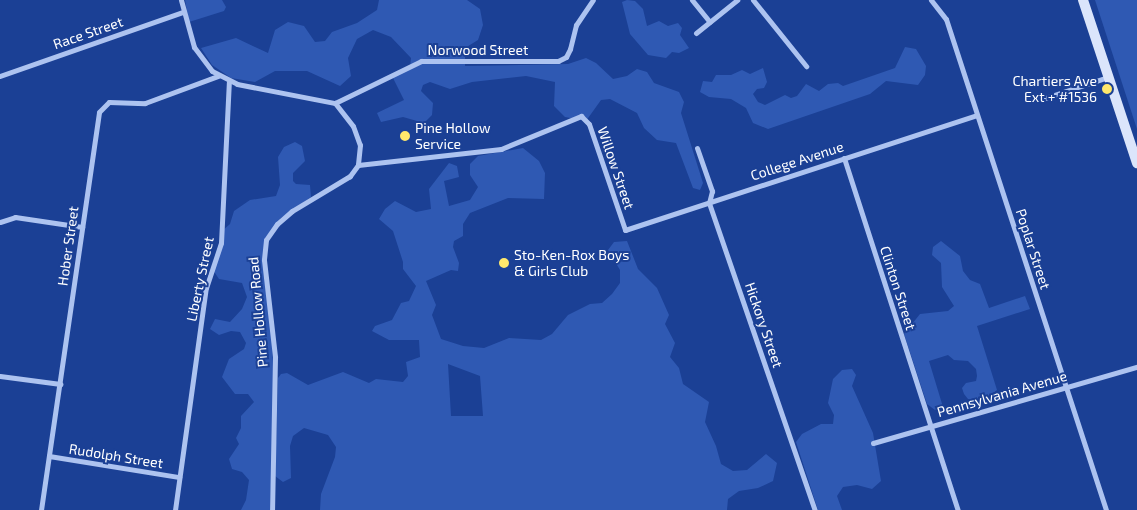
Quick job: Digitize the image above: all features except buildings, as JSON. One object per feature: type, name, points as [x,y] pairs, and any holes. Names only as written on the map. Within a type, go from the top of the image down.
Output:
[{"type":"street","points":[[181,0],[194,46],[218,76],[229,82],[335,103],[357,135],[361,154],[358,164]]},
{"type":"street","name":"Norwood Street","points":[[335,103],[421,61],[558,61],[566,58],[570,50],[576,25],[593,0]]},
{"type":"street","points":[[692,0],[710,22]]},
{"type":"street","points":[[696,33],[738,0]]},
{"type":"street","points":[[753,0],[806,66]]},
{"type":"street","name":"Poplar Street","points":[[931,0],[946,19],[1106,510]]},
{"type":"street","points":[[1083,0],[1137,163]]},
{"type":"street","name":"Race Street","points":[[0,76],[183,12]]},
{"type":"street","name":"Hober Street","points":[[42,510],[99,112],[103,105],[145,103],[218,76]]},
{"type":"street","points":[[1045,98],[1109,77]]},
{"type":"street","name":"Liberty Street","points":[[174,510],[206,288],[221,243],[229,82]]},
{"type":"street","name":"College Avenue","points":[[625,230],[977,115]]},
{"type":"street","name":"Willow Street","points":[[358,164],[501,149],[582,116],[590,124],[625,230]]},
{"type":"street","name":"Hickory Street","points":[[697,148],[712,191],[709,203],[815,510]]},
{"type":"street","name":"Clinton Street","points":[[844,158],[958,510]]},
{"type":"street","name":"Pine Hollow Road","points":[[272,510],[275,357],[264,260],[266,240],[277,224],[292,211],[343,182],[358,164]]},
{"type":"street","points":[[0,222],[15,217],[82,227]]},
{"type":"street","name":"Pennsylvania Avenue","points":[[874,443],[1137,367]]},
{"type":"street","points":[[0,376],[60,384]]},
{"type":"street","name":"Rudolph Street","points":[[49,456],[178,477]]},
{"type":"shaded area","points":[[185,0],[222,0],[226,7],[224,11],[189,22]]},
{"type":"shaded area","points":[[379,0],[467,0],[480,9],[483,25],[478,40],[465,48],[465,66],[568,64],[586,58],[596,63],[613,79],[627,76],[637,69],[647,72],[654,83],[679,92],[684,102],[681,113],[703,183],[700,190],[693,188],[676,143],[657,140],[644,128],[637,113],[610,99],[601,100],[586,121],[565,117],[554,106],[555,82],[526,76],[472,82],[450,89],[430,82],[423,85],[421,91],[433,103],[432,115],[424,123],[403,117],[381,122],[377,113],[404,100],[392,76],[410,67],[411,58],[391,37],[373,30],[357,39],[348,58],[351,76],[340,86],[307,71],[275,71],[255,82],[231,78],[212,65],[201,48],[236,38],[268,53],[275,30],[288,22],[304,26],[315,42],[325,41],[332,32],[357,23],[377,10]]},
{"type":"shaded area","points":[[627,0],[635,1],[643,9],[647,26],[659,21],[668,26],[678,23],[682,28],[680,35],[689,48],[679,53],[672,52],[666,58],[648,55],[630,34],[622,2]]},
{"type":"shaded area","points":[[1095,0],[1137,0],[1137,129]]},
{"type":"shaded area","points":[[905,47],[916,49],[926,66],[925,75],[918,85],[886,81],[870,94],[768,129],[753,123],[746,108],[731,99],[709,97],[700,92],[703,81],[712,82],[716,75],[731,75],[742,70],[750,74],[763,68],[767,82],[764,88],[757,89],[753,94],[758,102],[765,105],[785,95],[791,98],[797,96],[806,84],[819,91],[828,84],[838,83],[843,86],[895,68]]},
{"type":"shaded area","points":[[295,142],[302,146],[305,161],[293,173],[293,181],[296,184],[310,185],[311,197],[281,218],[264,246],[272,328],[274,406],[270,510],[241,510],[246,500],[249,480],[242,472],[232,469],[229,459],[239,444],[236,438],[241,428],[241,416],[254,402],[248,394],[235,394],[222,377],[229,359],[244,349],[246,343],[240,332],[231,331],[219,335],[210,329],[215,319],[230,322],[242,309],[247,297],[242,283],[219,279],[213,270],[222,231],[230,224],[234,211],[250,200],[276,196],[280,185],[278,157],[284,147]]},
{"type":"shaded area","points":[[523,148],[539,161],[545,173],[544,199],[508,198],[470,213],[463,224],[463,236],[454,241],[453,247],[459,263],[458,271],[451,270],[426,281],[436,305],[432,315],[441,339],[463,346],[484,348],[509,338],[541,340],[552,334],[568,315],[590,304],[602,303],[612,294],[620,283],[620,270],[608,250],[614,242],[627,241],[638,269],[657,288],[669,315],[665,324],[675,343],[670,357],[679,368],[683,384],[709,402],[705,422],[716,446],[721,464],[733,471],[747,470],[766,454],[777,463],[773,481],[758,488],[739,491],[728,499],[727,510],[320,510],[321,494],[335,457],[336,447],[328,435],[304,428],[293,436],[290,446],[291,478],[283,482],[275,476],[278,378],[281,374],[287,373],[308,385],[343,372],[369,383],[376,379],[403,382],[408,376],[406,362],[420,357],[419,340],[389,340],[372,331],[375,326],[392,320],[401,303],[409,301],[416,286],[403,269],[403,262],[393,231],[379,219],[385,209],[395,201],[416,212],[431,209],[429,189],[449,163],[457,166],[459,177],[444,181],[449,206],[470,200],[478,187],[470,175],[470,164],[478,156]],"holes":[[[448,364],[480,376],[483,416],[451,416]]]},
{"type":"shaded area","points":[[941,241],[960,256],[963,271],[970,280],[980,284],[989,308],[1025,296],[1030,309],[977,326],[997,390],[981,402],[968,399],[962,388],[966,383],[976,381],[976,369],[968,361],[954,360],[948,355],[929,361],[943,407],[935,410],[927,404],[904,334],[920,314],[948,311],[954,306],[942,287],[941,263],[932,255],[933,247]]},
{"type":"shaded area","points":[[852,369],[856,375],[852,386],[873,433],[881,481],[872,489],[857,485],[843,487],[837,496],[842,510],[818,510],[796,442],[802,434],[821,424],[833,424],[834,415],[828,403],[833,379],[842,370]]},
{"type":"place","name":"Chartiers Ave Ext + #1536","points":[[1107,89]]},
{"type":"place","name":"Pine Hollow Service","points":[[405,136]]},
{"type":"place","name":"Sto-Ken-Rox Boys & Girls Club","points":[[504,263]]}]
